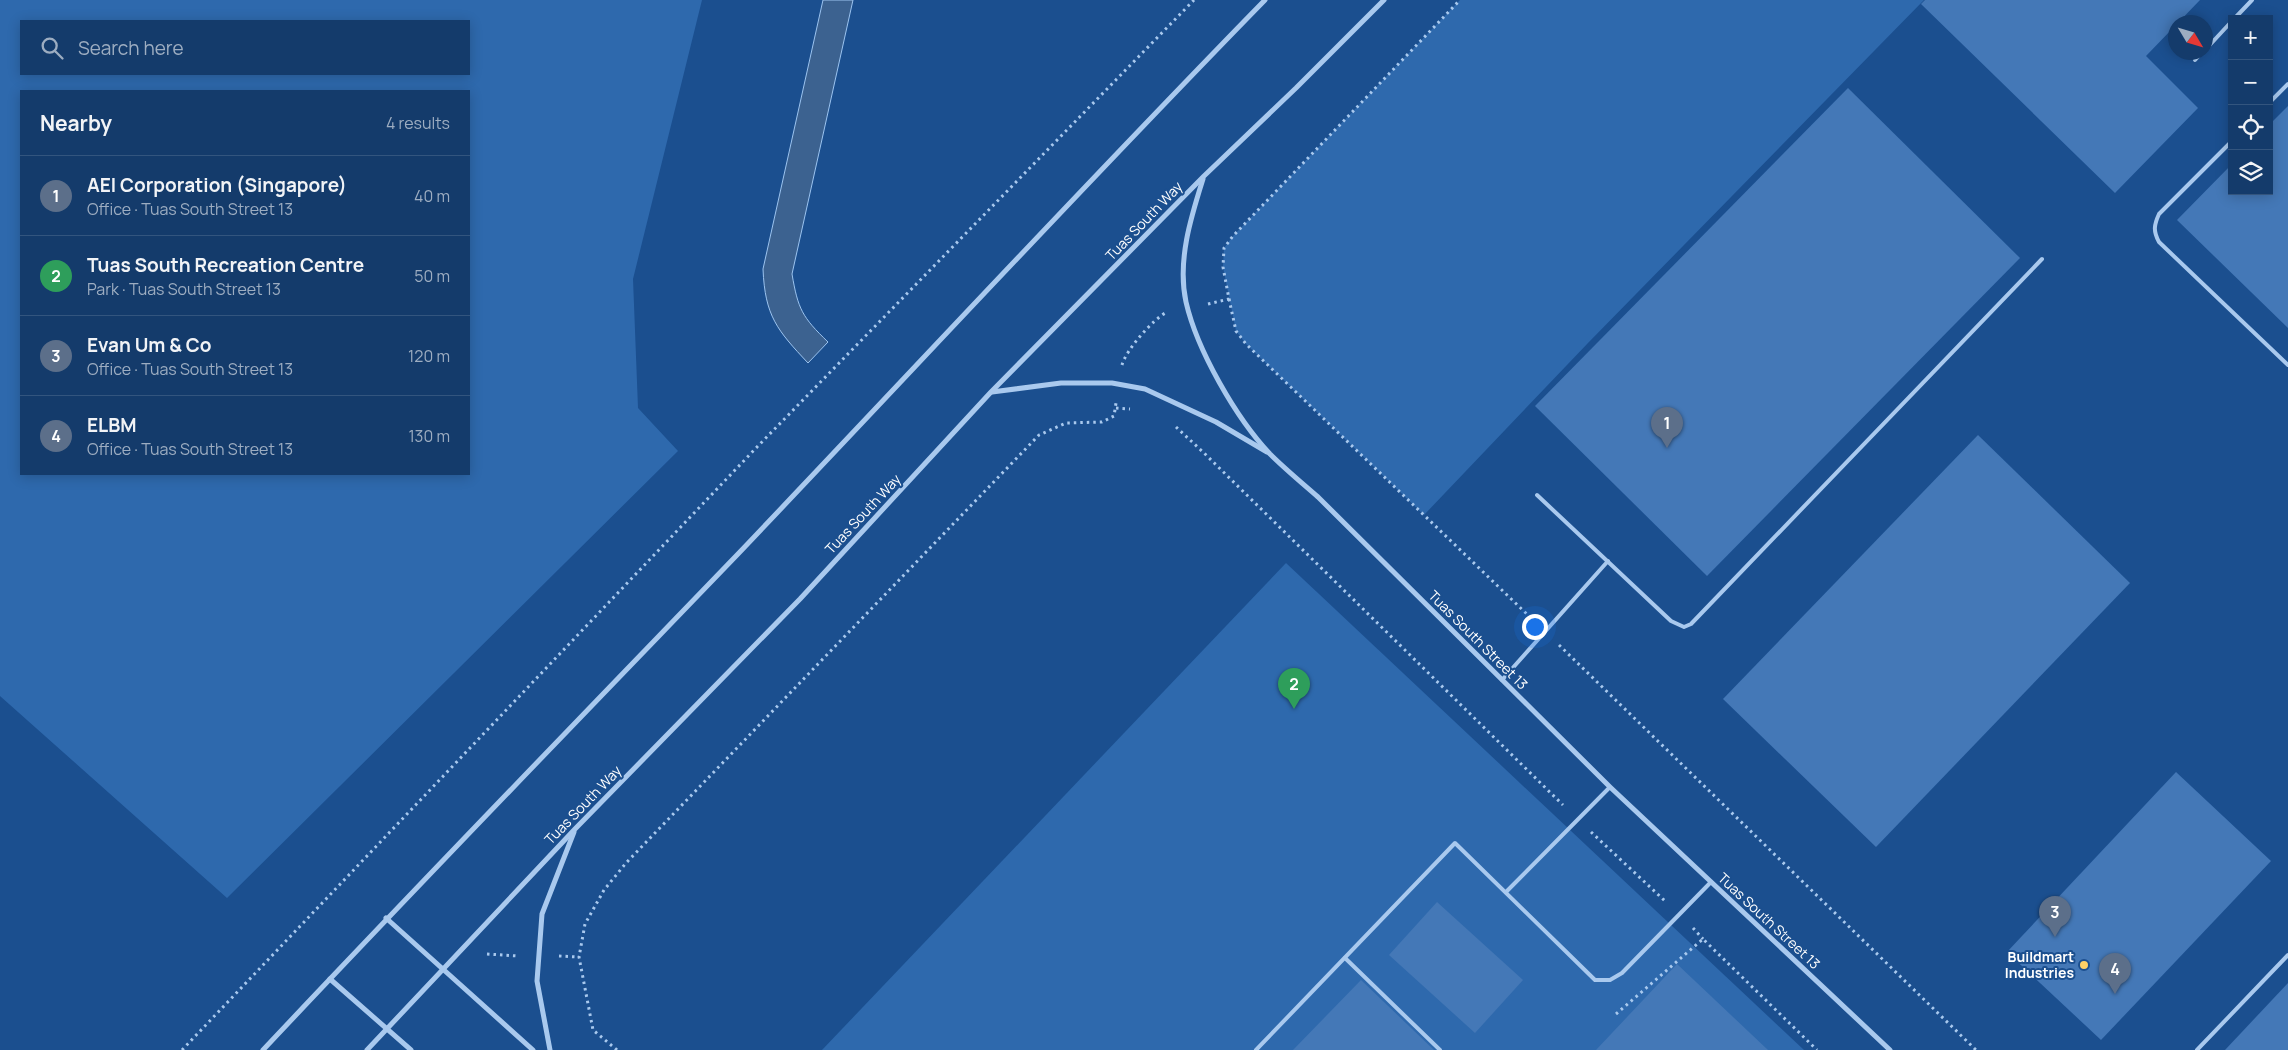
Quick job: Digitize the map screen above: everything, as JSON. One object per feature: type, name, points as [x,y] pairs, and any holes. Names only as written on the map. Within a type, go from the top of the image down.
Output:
[{"type":"street","points":[[263,1050],[386,918],[738,553],[1142,125],[1265,0]]},
{"type":"street","name":"Tuas South Way","points":[[367,1050],[442,968],[575,829],[800,599],[991,392],[1204,176],[1384,0]]},
{"type":"street","name":"Tuas South Street 13","points":[[1204,176],[1185,246],[1184,281],[1188,308],[1203,353],[1235,407],[1270,453],[1318,497],[1610,787],[1890,1050]]},
{"type":"street","points":[[991,392],[1061,383],[1117,383],[1145,389],[1216,422],[1270,453]]},
{"type":"street","points":[[550,1050],[537,980],[542,914],[575,829]]},
{"type":"street","points":[[386,918],[533,1050]]},
{"type":"street","points":[[330,979],[411,1050]]},
{"type":"lane","points":[[2238,15],[2252,0]]},
{"type":"lane","points":[[2213,41],[2228,25]]},
{"type":"lane","points":[[2273,99],[2288,84]]},
{"type":"lane","points":[[2228,145],[2159,214],[2154,234],[2159,242],[2288,366]]},
{"type":"lane","points":[[1537,495],[1671,621],[1684,627],[1692,624],[2042,259]]},
{"type":"lane","points":[[1502,680],[1608,561]]},
{"type":"lane","points":[[1506,892],[1610,787]]},
{"type":"lane","points":[[1256,1050],[1455,843],[1595,980],[1610,980],[1622,973],[1712,882]]},
{"type":"lane","points":[[2197,1050],[2288,955]]},
{"type":"lane","points":[[1346,958],[1440,1050]]},
{"type":"path","points":[[182,1050],[757,447],[1194,0]]},
{"type":"path","points":[[1460,0],[1233,236],[1224,248],[1223,267],[1236,332],[1246,344],[1545,631],[1976,1050]]},
{"type":"path","points":[[616,1050],[593,1030],[579,957],[585,924],[604,890],[626,863],[1039,435],[1066,424],[1102,422],[1114,416],[1117,383],[1124,359],[1158,316],[1168,311],[1229,299]]},
{"type":"path","points":[[1116,408],[1136,410]]},
{"type":"path","points":[[1172,424],[1817,1050]]},
{"type":"path","points":[[1616,1014],[1703,939]]},
{"type":"shaded area","points":[[0,0],[702,0],[633,279],[638,408],[678,451],[227,898],[0,696]]},
{"type":"shaded area","points":[[823,0],[853,0],[792,274],[796,296],[802,312],[812,326],[828,342],[808,363],[788,341],[770,311],[764,285],[763,269]]},
{"type":"shaded area","points":[[1460,0],[1924,0],[1588,343],[1424,515],[1246,344],[1236,331],[1223,267],[1224,248],[1233,236]]},
{"type":"shaded area","points":[[1286,563],[1804,1050],[822,1050]]},
{"type":"building","points":[[1925,0],[2200,0],[2186,15],[2168,15],[2168,33],[2146,56],[2198,108],[2115,193],[1921,4]]},
{"type":"building","points":[[1848,88],[2020,258],[1707,576],[1535,406]]},
{"type":"building","points":[[2288,106],[2288,328],[2177,220],[2228,168],[2228,195],[2273,195],[2273,121]]},
{"type":"building","points":[[1978,435],[2130,583],[1876,847],[1723,699]]},
{"type":"building","points":[[2176,772],[2271,861],[2101,1040],[2007,952]]},
{"type":"building","points":[[1437,902],[1523,980],[1475,1033],[1389,955]]},
{"type":"building","points":[[1677,964],[1768,1050],[1596,1050]]},
{"type":"building","points":[[1361,980],[1434,1050],[1293,1050]]},
{"type":"building","points":[[2288,983],[2288,1050],[2225,1050]]},
{"type":"place","name":"AEI Corporation (Singapore)","points":[[1667,448]]},
{"type":"place","name":"Tuas South Recreation Centre","points":[[1294,709]]},
{"type":"place","name":"Evan Um & Co","points":[[2055,937]]},
{"type":"place","name":"Buildmart Industries","points":[[2084,965]]},
{"type":"place","name":"ELBM","points":[[2115,994]]}]
